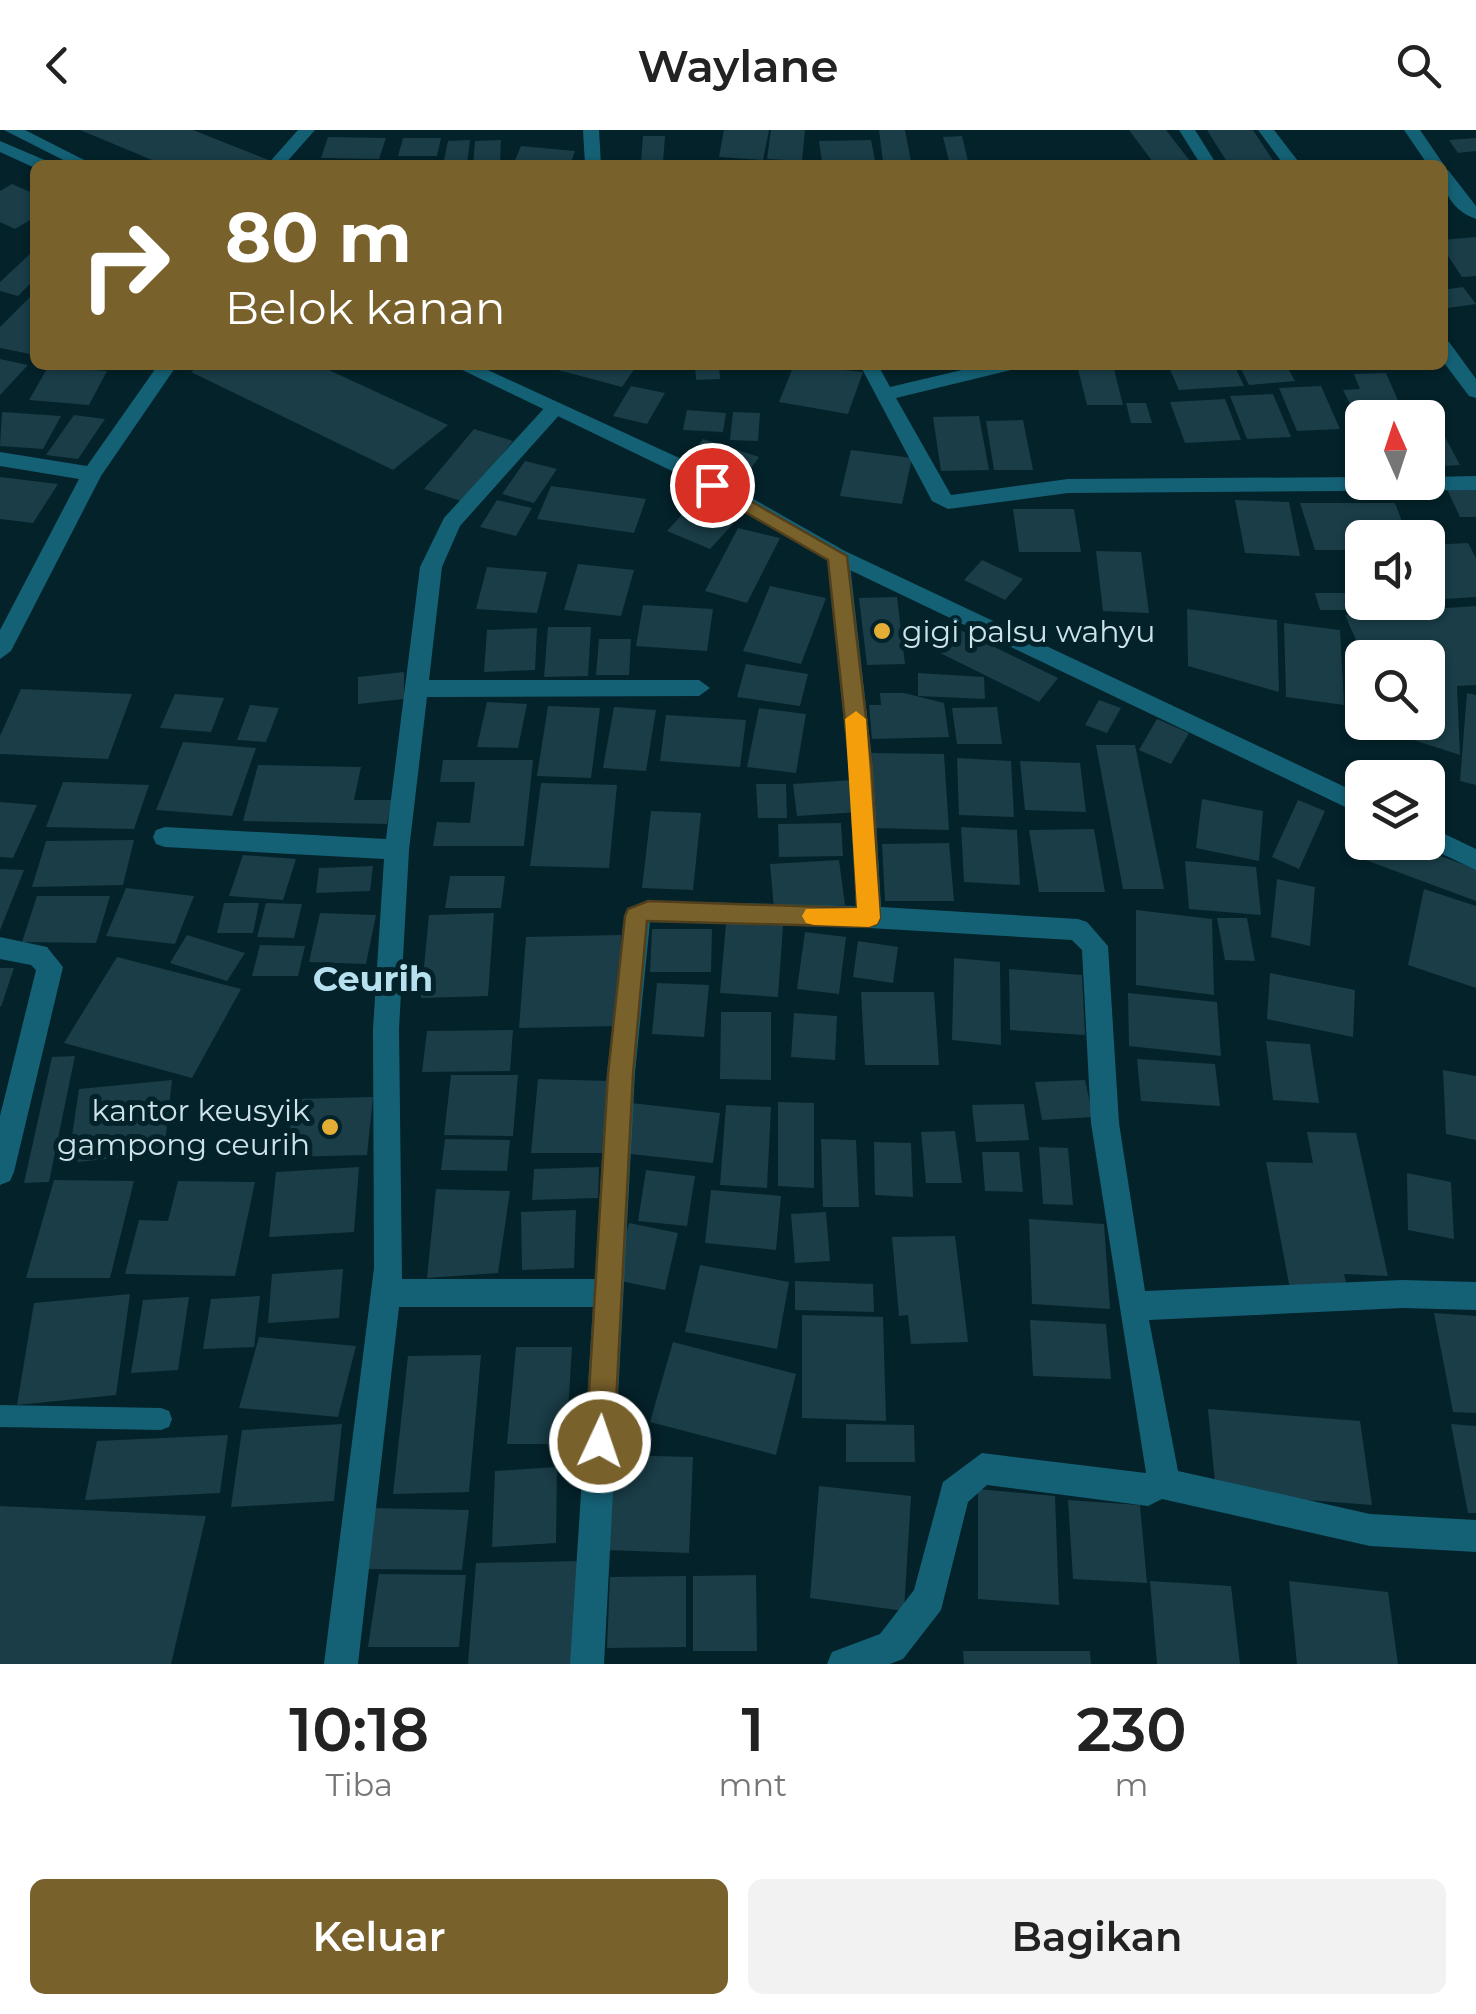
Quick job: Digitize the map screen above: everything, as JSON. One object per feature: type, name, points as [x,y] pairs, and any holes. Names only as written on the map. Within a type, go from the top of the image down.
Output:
[{"type":"street","points":[[12,130],[75,160]]},
{"type":"street","points":[[279,160],[306,130]]},
{"type":"street","points":[[590,130],[593,160]]},
{"type":"street","points":[[1187,130],[1206,160]]},
{"type":"street","points":[[1266,130],[1289,160]]},
{"type":"street","points":[[1412,130],[1433,160]]},
{"type":"street","points":[[0,146],[30,160]]},
{"type":"street","points":[[1448,182],[1476,214]]},
{"type":"street","points":[[1448,354],[1476,392]]},
{"type":"street","points":[[0,651],[92,474],[165,370]]},
{"type":"street","points":[[472,370],[681,467],[838,556],[1345,798]]},
{"type":"street","points":[[872,370],[939,496],[948,502],[1068,486],[1476,483]]},
{"type":"street","points":[[885,394],[987,370]]},
{"type":"street","points":[[341,1664],[386,1293],[386,1029],[398,850],[431,567],[451,523],[554,408]]},
{"type":"street","points":[[0,459],[92,474]]},
{"type":"street","points":[[838,556],[861,769],[869,918]]},
{"type":"street","points":[[418,689],[699,688]]},
{"type":"street","points":[[165,838],[398,850]]},
{"type":"street","points":[[1445,844],[1476,860]]},
{"type":"street","points":[[587,1664],[621,1074],[636,916],[648,911],[1078,930],[1095,946],[1105,1123],[1162,1471],[1159,1483],[1148,1490],[982,1468],[954,1493],[929,1598],[890,1647],[844,1664]]},
{"type":"street","points":[[0,948],[38,955],[50,966],[0,1172]]},
{"type":"street","points":[[386,1293],[608,1293]]},
{"type":"street","points":[[1132,1306],[1402,1294],[1476,1296]]},
{"type":"street","points":[[1159,1483],[1370,1530],[1476,1536]]},
{"type":"lane","points":[[0,1416],[161,1420]]},
{"type":"building","points":[[80,130],[193,130],[268,160],[152,160]]},
{"type":"building","points":[[724,130],[769,130],[763,160],[719,157]]},
{"type":"building","points":[[771,130],[805,130],[802,160],[767,159]]},
{"type":"building","points":[[879,130],[905,130],[911,160],[883,160]]},
{"type":"building","points":[[1129,130],[1166,130],[1189,160],[1151,160]]},
{"type":"building","points":[[1207,130],[1253,130],[1273,160],[1226,160]]},
{"type":"building","points":[[643,136],[665,136],[663,160],[641,160]]},
{"type":"building","points":[[962,136],[968,160],[949,160],[943,137]]},
{"type":"building","points":[[328,137],[386,138],[379,159],[321,158]]},
{"type":"building","points":[[403,138],[441,138],[437,156],[398,156]]},
{"type":"building","points":[[1476,138],[1476,151],[1458,153],[1449,140]]},
{"type":"building","points":[[470,140],[468,160],[444,160],[448,141]]},
{"type":"building","points":[[501,140],[500,160],[473,160],[475,141]]},
{"type":"building","points":[[871,140],[875,160],[822,160],[819,141]]},
{"type":"building","points":[[521,146],[575,151],[572,160],[515,160]]},
{"type":"building","points":[[12,184],[30,192],[30,220],[15,229],[0,222],[0,191]]},
{"type":"building","points":[[1476,237],[1476,276],[1462,277],[1448,256],[1448,239]]},
{"type":"building","points":[[30,254],[30,284],[18,296],[0,291],[0,282]]},
{"type":"building","points":[[1463,287],[1476,304],[1448,308],[1448,289]]},
{"type":"building","points":[[30,297],[30,354],[0,348],[0,327]]},
{"type":"building","points":[[0,359],[28,365],[0,395]]},
{"type":"building","points":[[46,370],[107,371],[89,405],[29,400]]},
{"type":"building","points":[[329,370],[448,425],[393,470],[191,372]]},
{"type":"building","points":[[558,370],[634,370],[622,387]]},
{"type":"building","points":[[695,370],[719,370],[720,379],[696,380]]},
{"type":"building","points":[[792,370],[863,372],[848,414],[779,402]]},
{"type":"building","points":[[1078,370],[1114,370],[1123,405],[1087,405]]},
{"type":"building","points":[[1170,370],[1236,370],[1244,386],[1179,390]]},
{"type":"building","points":[[1242,370],[1289,370],[1295,381],[1249,385]]},
{"type":"building","points":[[1386,373],[1398,400],[1348,400],[1343,390],[1360,389],[1354,374]]},
{"type":"building","points":[[631,386],[665,393],[647,424],[613,416]]},
{"type":"building","points":[[1321,386],[1340,429],[1297,431],[1279,388]]},
{"type":"building","points":[[1273,394],[1291,437],[1247,439],[1230,396]]},
{"type":"building","points":[[1225,399],[1241,440],[1185,443],[1170,402]]},
{"type":"building","points":[[1126,403],[1146,403],[1152,423],[1131,423]]},
{"type":"building","points":[[687,410],[726,413],[723,432],[683,430]]},
{"type":"building","points":[[2,412],[61,416],[43,449],[0,446]]},
{"type":"building","points":[[733,412],[760,413],[758,441],[730,440]]},
{"type":"building","points":[[74,415],[105,419],[78,459],[46,455]]},
{"type":"building","points":[[979,416],[989,470],[941,471],[933,417]]},
{"type":"building","points":[[1023,420],[1033,470],[994,470],[986,421]]},
{"type":"building","points":[[474,429],[513,441],[464,502],[424,489]]},
{"type":"building","points":[[1445,437],[1460,465],[1445,466]]},
{"type":"building","points":[[703,439],[759,457],[745,477],[689,458]]},
{"type":"building","points":[[851,450],[912,458],[902,504],[840,496]]},
{"type":"building","points":[[525,461],[557,469],[534,503],[502,494]]},
{"type":"building","points":[[0,477],[58,484],[33,523],[0,519]]},
{"type":"building","points":[[551,486],[646,499],[634,533],[537,519]]},
{"type":"building","points":[[1476,486],[1476,517],[1460,517],[1446,487]]},
{"type":"building","points":[[497,500],[532,508],[516,536],[480,527]]},
{"type":"building","points":[[1235,500],[1289,502],[1300,556],[1245,553]]},
{"type":"building","points":[[1300,503],[1395,503],[1401,520],[1345,520],[1345,550],[1315,550]]},
{"type":"building","points":[[690,506],[733,524],[710,549],[667,531]]},
{"type":"building","points":[[1013,509],[1074,509],[1081,552],[1019,552]]},
{"type":"building","points":[[738,528],[780,538],[747,603],[705,591]]},
{"type":"building","points":[[1468,543],[1476,558],[1476,597],[1445,599],[1445,544]]},
{"type":"building","points":[[1096,551],[1141,552],[1149,613],[1103,611]]},
{"type":"building","points":[[982,560],[1023,579],[1005,600],[964,580]]},
{"type":"building","points":[[578,564],[634,570],[621,616],[564,610]]},
{"type":"building","points":[[487,567],[547,572],[537,613],[476,609]]},
{"type":"building","points":[[770,586],[826,598],[801,664],[743,651]]},
{"type":"building","points":[[1315,593],[1345,593],[1345,610],[1320,610]]},
{"type":"building","name":"gigi palsu wahyu","points":[[897,597],[905,664],[867,665],[859,598]]},
{"type":"building","points":[[643,605],[713,609],[707,651],[636,646]]},
{"type":"building","points":[[1476,606],[1476,685],[1457,686],[1460,755],[1414,740],[1445,740],[1445,640],[1356,640],[1347,620],[1445,620],[1445,608]]},
{"type":"building","points":[[1187,609],[1277,620],[1279,692],[1188,666]]},
{"type":"building","points":[[1284,623],[1340,630],[1344,705],[1286,697]]},
{"type":"building","points":[[548,627],[591,627],[588,676],[544,677]]},
{"type":"building","points":[[537,628],[535,670],[484,672],[487,630]]},
{"type":"building","points":[[956,628],[1058,678],[1039,702],[936,651]]},
{"type":"building","points":[[599,639],[631,639],[629,675],[596,675]]},
{"type":"building","points":[[746,664],[808,674],[800,706],[737,697]]},
{"type":"building","points":[[404,672],[404,699],[358,704],[358,677]]},
{"type":"building","points":[[918,673],[984,677],[985,699],[918,696]]},
{"type":"building","points":[[21,689],[132,694],[108,759],[0,754],[0,736]]},
{"type":"building","points":[[880,693],[904,693],[944,703],[949,737],[872,739],[869,705],[881,705]]},
{"type":"building","points":[[1467,693],[1476,695],[1476,785],[1460,781]]},
{"type":"building","points":[[175,694],[224,698],[211,732],[160,728]]},
{"type":"building","points":[[1099,700],[1121,708],[1107,733],[1085,725]]},
{"type":"building","points":[[487,702],[527,704],[518,748],[477,747]]},
{"type":"building","points":[[250,705],[279,708],[266,742],[237,740]]},
{"type":"building","points":[[548,706],[600,708],[591,778],[537,776]]},
{"type":"building","points":[[614,707],[656,710],[646,771],[603,768]]},
{"type":"building","points":[[997,707],[1002,744],[957,744],[952,708]]},
{"type":"building","points":[[759,708],[806,714],[796,773],[747,767]]},
{"type":"building","points":[[666,715],[746,720],[740,767],[660,761]]},
{"type":"building","points":[[1157,719],[1189,733],[1171,764],[1139,750]]},
{"type":"building","points":[[183,742],[256,748],[232,816],[156,810]]},
{"type":"building","points":[[1096,745],[1135,745],[1164,889],[1123,889]]},
{"type":"building","points":[[872,753],[944,754],[949,830],[874,828]]},
{"type":"building","points":[[957,758],[1011,761],[1014,817],[959,815]]},
{"type":"building","points":[[443,760],[533,760],[524,846],[433,846],[437,822],[470,823],[475,782],[440,782]]},
{"type":"building","points":[[1020,761],[1080,763],[1086,812],[1025,810]]},
{"type":"building","points":[[258,765],[361,767],[354,800],[392,800],[387,824],[243,821]]},
{"type":"building","points":[[854,780],[860,812],[797,816],[793,784]]},
{"type":"building","points":[[63,782],[149,785],[134,829],[46,827]]},
{"type":"building","points":[[541,783],[617,785],[609,868],[530,866]]},
{"type":"building","points":[[756,784],[786,784],[787,818],[758,818]]},
{"type":"building","points":[[1202,799],[1263,811],[1259,861],[1196,848]]},
{"type":"building","points":[[1298,800],[1325,811],[1299,869],[1272,857]]},
{"type":"building","points":[[0,802],[37,805],[13,858],[0,857]]},
{"type":"building","points":[[651,811],[701,813],[693,890],[642,888]]},
{"type":"building","points":[[841,823],[843,856],[779,857],[778,824]]},
{"type":"building","points":[[961,827],[1017,830],[1020,885],[964,882]]},
{"type":"building","points":[[1094,829],[1105,892],[1039,892],[1029,830]]},
{"type":"building","points":[[134,840],[123,885],[32,887],[46,841]]},
{"type":"building","points":[[949,843],[954,901],[885,901],[882,844]]},
{"type":"building","points":[[243,855],[296,859],[283,900],[229,896]]},
{"type":"building","points":[[1445,858],[1476,869],[1476,901],[1365,860]]},
{"type":"building","points":[[839,860],[845,905],[774,909],[770,864]]},
{"type":"building","points":[[1185,861],[1256,867],[1261,915],[1189,909]]},
{"type":"building","points":[[373,866],[370,891],[316,893],[319,868]]},
{"type":"building","points":[[0,869],[24,870],[0,930]]},
{"type":"building","points":[[450,876],[505,876],[501,908],[445,908]]},
{"type":"building","points":[[1277,879],[1315,887],[1310,946],[1271,937]]},
{"type":"building","points":[[126,888],[194,896],[175,944],[106,936]]},
{"type":"building","points":[[1424,889],[1476,906],[1476,988],[1408,965]]},
{"type":"building","points":[[37,896],[110,896],[96,943],[22,942]]},
{"type":"building","points":[[224,903],[259,903],[253,933],[217,933]]},
{"type":"building","points":[[266,903],[302,904],[294,938],[257,937]]},
{"type":"building","points":[[1136,910],[1212,919],[1214,995],[1136,985]]},
{"type":"building","points":[[320,913],[376,915],[366,964],[309,962]]},
{"type":"building","points":[[494,913],[488,996],[421,998],[429,915]]},
{"type":"building","points":[[1217,918],[1247,918],[1255,961],[1225,960]]},
{"type":"building","points":[[726,923],[783,926],[778,997],[720,993]]},
{"type":"building","points":[[652,929],[712,929],[711,972],[650,972]]},
{"type":"building","points":[[805,932],[846,937],[839,994],[797,989]]},
{"type":"building","points":[[187,935],[245,953],[227,981],[170,963]]},
{"type":"building","points":[[621,935],[618,1026],[519,1028],[526,937]]},
{"type":"building","points":[[858,941],[898,947],[893,983],[853,977]]},
{"type":"building","points":[[260,945],[305,946],[298,976],[252,976]]},
{"type":"building","points":[[117,957],[241,989],[192,1078],[64,1043]]},
{"type":"building","points":[[954,958],[1000,962],[1001,1045],[952,1040]]},
{"type":"building","points":[[0,968],[14,968],[1,1007],[0,1006]]},
{"type":"building","points":[[1009,969],[1082,975],[1085,1035],[1010,1030]]},
{"type":"building","points":[[1270,973],[1355,990],[1353,1037],[1267,1019]]},
{"type":"building","points":[[657,983],[709,985],[704,1037],[652,1034]]},
{"type":"building","points":[[861,992],[934,992],[939,1065],[865,1065]]},
{"type":"building","points":[[1128,993],[1217,1002],[1221,1056],[1129,1046]]},
{"type":"building","points":[[721,1012],[771,1012],[771,1080],[720,1079]]},
{"type":"building","points":[[794,1013],[837,1016],[835,1060],[791,1057]]},
{"type":"building","points":[[513,1030],[510,1071],[422,1072],[427,1031]]},
{"type":"building","points":[[1266,1041],[1310,1044],[1319,1103],[1273,1100]]},
{"type":"building","points":[[75,1056],[49,1182],[24,1183],[52,1057]]},
{"type":"building","points":[[1137,1059],[1215,1064],[1220,1106],[1141,1101]]},
{"type":"building","points":[[1443,1070],[1476,1076],[1476,1140],[1446,1134]]},
{"type":"building","points":[[451,1075],[518,1075],[513,1136],[444,1135]]},
{"type":"building","points":[[538,1079],[610,1081],[604,1153],[531,1153]]},
{"type":"building","points":[[172,1080],[164,1153],[68,1163],[79,1089]]},
{"type":"building","points":[[1085,1080],[1093,1117],[1042,1120],[1035,1082]]},
{"type":"building","name":"kantor keusyik gampong ceurih","points":[[373,1097],[367,1155],[286,1157],[294,1099]]},
{"type":"building","points":[[778,1102],[814,1103],[814,1188],[778,1186]]},
{"type":"building","points":[[631,1103],[720,1113],[713,1163],[621,1153]]},
{"type":"building","points":[[1024,1104],[1029,1140],[976,1142],[972,1105]]},
{"type":"building","points":[[726,1105],[771,1107],[767,1188],[720,1185]]},
{"type":"building","points":[[955,1131],[962,1183],[926,1183],[921,1132]]},
{"type":"building","points":[[1307,1132],[1356,1133],[1388,1276],[1344,1274],[1348,1291],[1290,1289],[1266,1162],[1313,1163]]},
{"type":"building","points":[[445,1139],[510,1140],[507,1171],[441,1170]]},
{"type":"building","points":[[821,1139],[856,1140],[859,1207],[823,1207]]},
{"type":"building","points":[[874,1142],[911,1143],[913,1197],[875,1195]]},
{"type":"building","points":[[1039,1147],[1068,1148],[1073,1205],[1043,1204]]},
{"type":"building","points":[[982,1152],[1019,1152],[1023,1192],[985,1191]]},
{"type":"building","points":[[359,1167],[354,1232],[269,1237],[276,1172]]},
{"type":"building","points":[[599,1167],[598,1198],[532,1200],[534,1169]]},
{"type":"building","points":[[646,1170],[695,1176],[687,1226],[638,1221]]},
{"type":"building","points":[[1407,1173],[1451,1182],[1454,1239],[1408,1230]]},
{"type":"building","points":[[54,1180],[134,1181],[110,1278],[26,1278]]},
{"type":"building","points":[[178,1181],[255,1182],[235,1276],[125,1274],[139,1220],[168,1221]]},
{"type":"building","points":[[436,1189],[510,1191],[498,1273],[427,1278]]},
{"type":"building","points":[[711,1190],[781,1196],[776,1250],[705,1243]]},
{"type":"building","points":[[576,1210],[574,1268],[522,1270],[521,1212]]},
{"type":"building","points":[[826,1212],[830,1261],[795,1263],[791,1214]]},
{"type":"building","points":[[1029,1219],[1104,1224],[1110,1309],[1032,1304]]},
{"type":"building","points":[[629,1223],[678,1233],[665,1290],[615,1280]]},
{"type":"building","points":[[955,1236],[968,1342],[911,1344],[908,1315],[899,1316],[892,1237]]},
{"type":"building","points":[[700,1265],[789,1282],[777,1349],[685,1332]]},
{"type":"building","points":[[343,1269],[339,1318],[268,1323],[272,1274]]},
{"type":"building","points":[[795,1281],[873,1284],[874,1312],[795,1310]]},
{"type":"building","points":[[130,1294],[116,1395],[17,1405],[34,1303]]},
{"type":"building","points":[[260,1296],[254,1347],[203,1349],[211,1299]]},
{"type":"building","points":[[189,1297],[178,1370],[131,1373],[143,1300]]},
{"type":"building","points":[[1434,1313],[1476,1316],[1476,1413],[1453,1412]]},
{"type":"building","points":[[802,1315],[883,1317],[886,1421],[802,1418]]},
{"type":"building","points":[[1030,1320],[1106,1324],[1111,1379],[1033,1376]]},
{"type":"building","points":[[259,1337],[356,1346],[338,1417],[239,1408]]},
{"type":"building","points":[[673,1342],[796,1374],[776,1455],[650,1422]]},
{"type":"building","points":[[516,1347],[572,1347],[566,1444],[507,1444]]},
{"type":"building","points":[[481,1355],[469,1492],[393,1494],[408,1356]]},
{"type":"building","points":[[1208,1409],[1360,1421],[1372,1505],[1216,1493]]},
{"type":"building","points":[[342,1424],[334,1501],[231,1507],[242,1430]]},
{"type":"building","points":[[846,1424],[914,1425],[915,1462],[846,1462]]},
{"type":"building","points":[[1451,1424],[1476,1426],[1476,1513],[1468,1513]]},
{"type":"building","points":[[228,1435],[220,1493],[85,1500],[97,1441]]},
{"type":"building","points":[[614,1455],[693,1457],[689,1553],[606,1550]]},
{"type":"building","points":[[557,1467],[556,1543],[492,1547],[495,1471]]},
{"type":"building","points":[[819,1486],[911,1496],[904,1611],[810,1598]]},
{"type":"building","points":[[978,1489],[1055,1496],[1059,1605],[978,1599]]},
{"type":"building","points":[[1068,1500],[1140,1505],[1147,1583],[1073,1579]]},
{"type":"building","points":[[0,1506],[206,1516],[171,1664],[0,1664]]},
{"type":"building","points":[[372,1508],[469,1510],[462,1570],[364,1569]]},
{"type":"building","points":[[580,1561],[575,1664],[468,1664],[476,1563]]},
{"type":"building","points":[[379,1574],[466,1575],[459,1647],[368,1647]]},
{"type":"building","points":[[756,1575],[757,1651],[693,1651],[693,1576]]},
{"type":"building","points":[[686,1576],[686,1647],[607,1648],[610,1577]]},
{"type":"building","points":[[1150,1581],[1231,1586],[1240,1664],[1157,1664]]},
{"type":"building","points":[[1289,1581],[1388,1592],[1398,1664],[1297,1664]]},
{"type":"building","points":[[963,1651],[1090,1651],[1091,1664],[964,1664]]},
{"type":"slow traffic","points":[[814,916],[869,918],[856,719]]},
{"type":"place","name":"gigi palsu wahyu","points":[[882,631]]},
{"type":"place","name":"kantor keusyik gampong ceurih","points":[[330,1127]]},
{"type":"district","name":"Ceurih","points":[[373,978]]},
{"type":"route","points":[[600,1442],[621,1074],[636,916],[648,911],[869,918],[861,769],[838,556],[712,485]]}]
